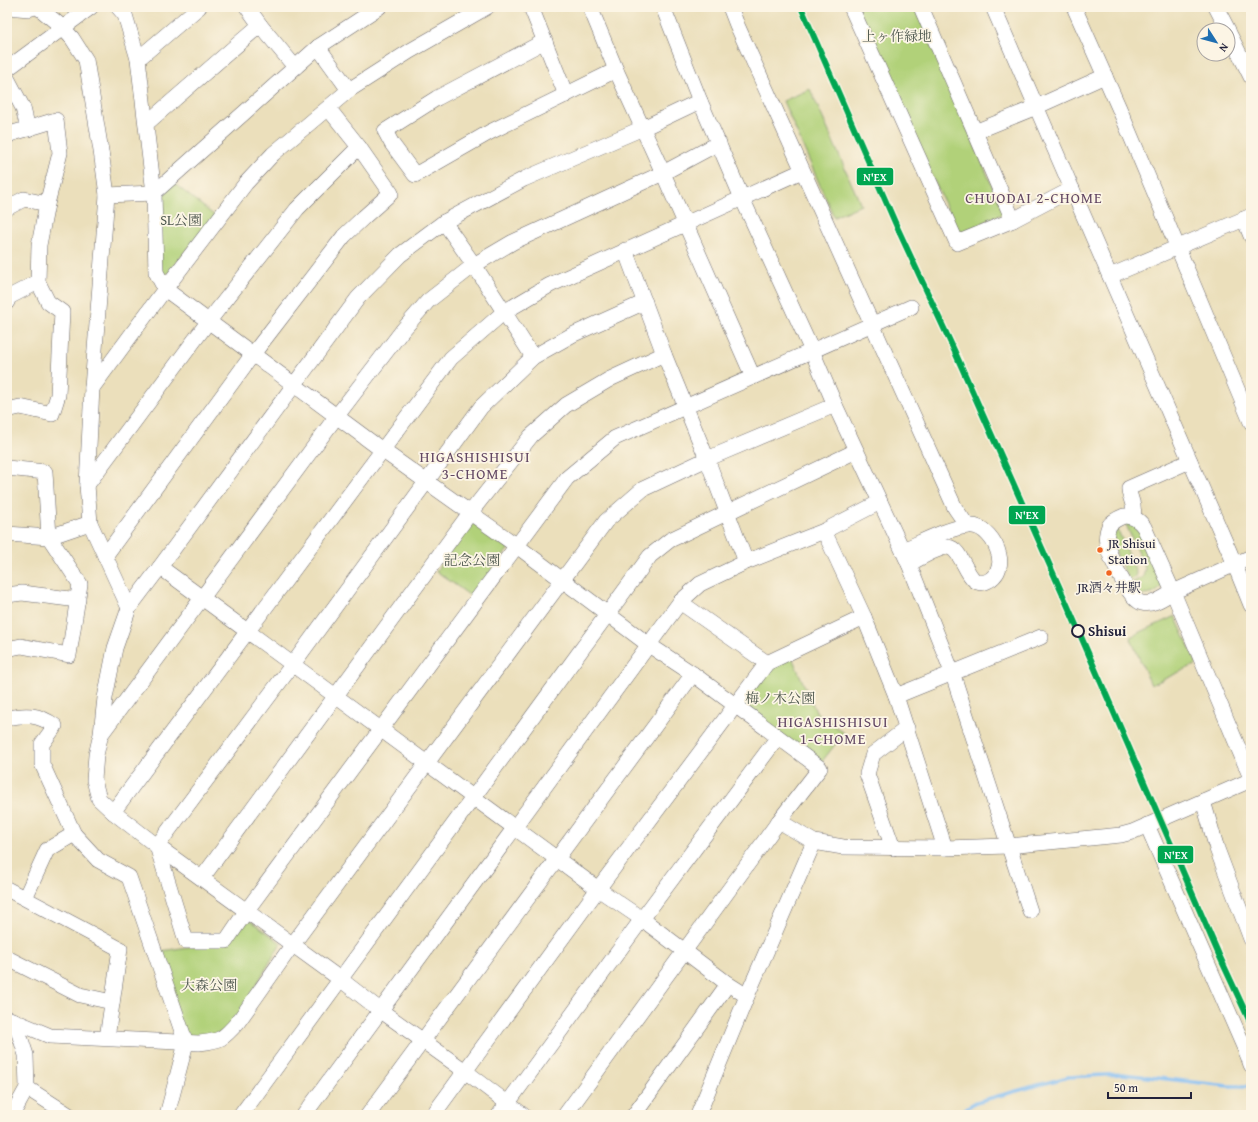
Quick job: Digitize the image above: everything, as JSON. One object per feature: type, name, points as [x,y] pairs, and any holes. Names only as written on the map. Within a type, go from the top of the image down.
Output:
[{"type":"street","points":[[7,7],[29,9],[35,7]]},
{"type":"street","points":[[38,7],[62,27],[72,38],[86,60],[101,151],[107,195],[92,388],[87,485],[90,523],[129,608]]},
{"type":"street","points":[[7,69],[91,7]]},
{"type":"street","points":[[118,7],[125,15],[138,59],[147,123],[154,193],[156,272],[165,289],[336,417],[426,480],[649,645],[693,674],[820,768],[779,821],[564,1115]]},
{"type":"street","points":[[138,59],[199,7]]},
{"type":"street","points":[[247,7],[295,67]]},
{"type":"street","points":[[107,195],[154,193],[295,67],[318,48],[379,7]]},
{"type":"street","points":[[92,388],[246,183],[274,154],[349,90],[410,51],[487,7]]},
{"type":"street","points":[[531,7],[566,95]]},
{"type":"street","points":[[590,7],[616,70],[753,377]]},
{"type":"street","points":[[663,7],[700,101],[742,198],[835,405],[909,564],[952,672],[1030,911]]},
{"type":"street","points":[[730,7],[802,171],[955,508],[968,526]]},
{"type":"street","points":[[851,7],[957,243],[1013,220],[1072,189]]},
{"type":"street","points":[[921,7],[1013,220]]},
{"type":"street","points":[[993,7],[1251,605]]},
{"type":"street","points":[[1074,7],[1105,76],[1251,422]]},
{"type":"street","points":[[1216,7],[1224,22]]},
{"type":"street","points":[[147,123],[260,25]]},
{"type":"street","points":[[545,41],[437,98],[385,131],[392,144],[415,175],[490,132],[616,70]]},
{"type":"street","points":[[1236,46],[1251,77]]},
{"type":"street","points":[[318,48],[349,90]]},
{"type":"street","points":[[975,132],[1105,76]]},
{"type":"street","points":[[7,78],[24,108],[28,129]]},
{"type":"street","points":[[523,1115],[503,1109],[465,1071],[380,1010],[247,910],[157,846],[113,812],[99,799],[94,780],[96,755],[101,734],[105,698],[115,648],[129,608],[358,298],[400,255],[444,222],[524,179],[643,128],[700,101]]},
{"type":"street","points":[[105,556],[253,354],[344,236],[391,194],[359,147],[328,108]]},
{"type":"street","points":[[7,137],[10,134],[56,120],[60,153],[47,204],[39,246],[38,282],[48,302],[62,312],[58,395],[52,414],[20,408],[7,410]]},
{"type":"street","points":[[101,734],[336,417],[402,331],[428,301],[474,265],[513,242],[663,173],[719,143]]},
{"type":"street","points":[[87,485],[208,322],[297,209],[359,147]]},
{"type":"street","points":[[113,812],[451,358],[504,312],[550,285],[802,171]]},
{"type":"street","points":[[7,208],[24,199],[47,204]]},
{"type":"street","points":[[1110,276],[1248,218],[1251,236]]},
{"type":"street","points":[[444,222],[534,357]]},
{"type":"street","points":[[625,250],[664,354],[728,512],[746,562]]},
{"type":"street","points":[[7,302],[9,297],[38,282]]},
{"type":"street","points":[[157,846],[293,664],[426,480],[481,407],[534,357],[572,335],[645,302]]},
{"type":"street","points":[[157,846],[186,941],[226,941],[247,910],[567,478],[615,438],[911,308]]},
{"type":"street","points":[[202,878],[470,513],[531,436],[566,405],[610,379],[664,354]]},
{"type":"street","points":[[11,1019],[50,1036],[186,1043],[216,1041],[228,1034],[606,521],[643,489],[707,459],[835,405]]},
{"type":"street","points":[[241,1115],[472,797],[650,556],[670,540],[856,451]]},
{"type":"street","points":[[1133,516],[1134,506],[1129,491],[1130,488],[1190,461]]},
{"type":"street","points":[[7,468],[45,472],[49,537],[80,584],[69,655],[21,646],[7,649]]},
{"type":"street","points":[[304,1115],[680,602],[700,584],[746,562],[824,530],[880,502]]},
{"type":"street","points":[[779,821],[814,842],[842,847],[945,848],[1008,846],[1121,835],[1147,826],[1251,779],[1173,592],[1144,527],[1137,518],[1133,516],[1124,516],[1109,526],[1107,546],[1124,584],[1135,600],[1143,604],[1153,603],[1173,592],[1251,557]]},
{"type":"street","points":[[7,534],[49,537],[90,523]]},
{"type":"street","points":[[902,550],[951,530],[968,526],[979,528],[990,536],[1000,558],[1000,567],[996,574],[990,580],[980,582],[974,580],[956,551],[950,547],[944,548],[909,564]]},
{"type":"street","points":[[824,530],[864,617],[896,696],[945,848]]},
{"type":"street","points":[[160,567],[427,762],[472,797],[598,889],[642,919],[728,984],[747,996]]},
{"type":"street","points":[[7,595],[22,593],[78,600]]},
{"type":"street","points":[[680,602],[767,663]]},
{"type":"street","points":[[433,1115],[598,889],[767,663],[864,617]]},
{"type":"street","points":[[896,696],[1041,637]]},
{"type":"street","points":[[368,1115],[693,674]]},
{"type":"street","points":[[7,718],[17,716],[34,716],[46,720],[54,726],[42,744],[42,764],[74,834],[98,860],[129,877],[186,1043],[169,1114]]},
{"type":"street","points":[[893,848],[867,774],[873,754],[907,728]]},
{"type":"street","points":[[503,1109],[778,737]]},
{"type":"street","points":[[1204,801],[1217,849],[1247,919],[1251,939]]},
{"type":"street","points":[[1147,826],[1251,1065]]},
{"type":"street","points":[[25,898],[47,850],[74,834]]},
{"type":"street","points":[[698,1115],[747,996],[814,842]]},
{"type":"street","points":[[7,889],[120,949],[107,1038]]},
{"type":"street","points":[[7,958],[80,995],[112,1002]]},
{"type":"street","points":[[634,1115],[728,984]]},
{"type":"street","points":[[11,1019],[26,1055],[27,1088],[12,1115]]},
{"type":"street","points":[[27,1088],[69,1115]]},
{"type":"green space","name":"上ヶ作緑地","points":[[853,7],[915,7],[1004,213],[959,234]]},
{"type":"green space","points":[[810,89],[861,205],[834,217],[783,101]]},
{"type":"green space","name":"SL公園","points":[[171,181],[215,216],[164,278],[158,271],[156,193]]},
{"type":"green space","name":"記念公園","points":[[471,521],[509,548],[472,597],[436,571]]},
{"type":"green space","points":[[1125,522],[1137,525],[1163,584],[1159,590],[1153,594],[1139,594],[1131,583],[1143,577],[1145,569]]},
{"type":"green space","points":[[1117,528],[1136,572],[1136,575],[1129,580],[1119,561],[1115,548],[1114,534]]},
{"type":"green space","points":[[1175,616],[1197,664],[1151,685],[1130,637]]},
{"type":"green space","name":"梅ノ木公園","points":[[791,655],[816,712],[844,733],[820,764],[741,704],[769,666]]},
{"type":"green space","name":"大森公園","points":[[250,920],[281,943],[230,1030],[186,1043],[155,952],[226,941]]},
{"type":"waterway","points":[[955,1115],[976,1102],[1068,1077],[1122,1074],[1229,1086],[1251,1086]]},
{"type":"transit line","name":"N'EX","points":[[801,7],[897,227],[954,350],[1066,602],[1219,955],[1251,1024]]},
{"type":"place","name":"JR Shisui Station","points":[[1100,550]]},
{"type":"place","name":"JR酒々井駅","points":[[1109,573]]},
{"type":"place","name":"Shisui","points":[[1078,631]]},
{"type":"district","name":"CHUODAI 2-CHOME","points":[[1034,197]]},
{"type":"district","name":"HIGASHISHISUI 3-CHOME","points":[[475,464]]},
{"type":"district","name":"HIGASHISHISUI 1-CHOME","points":[[833,730]]}]
